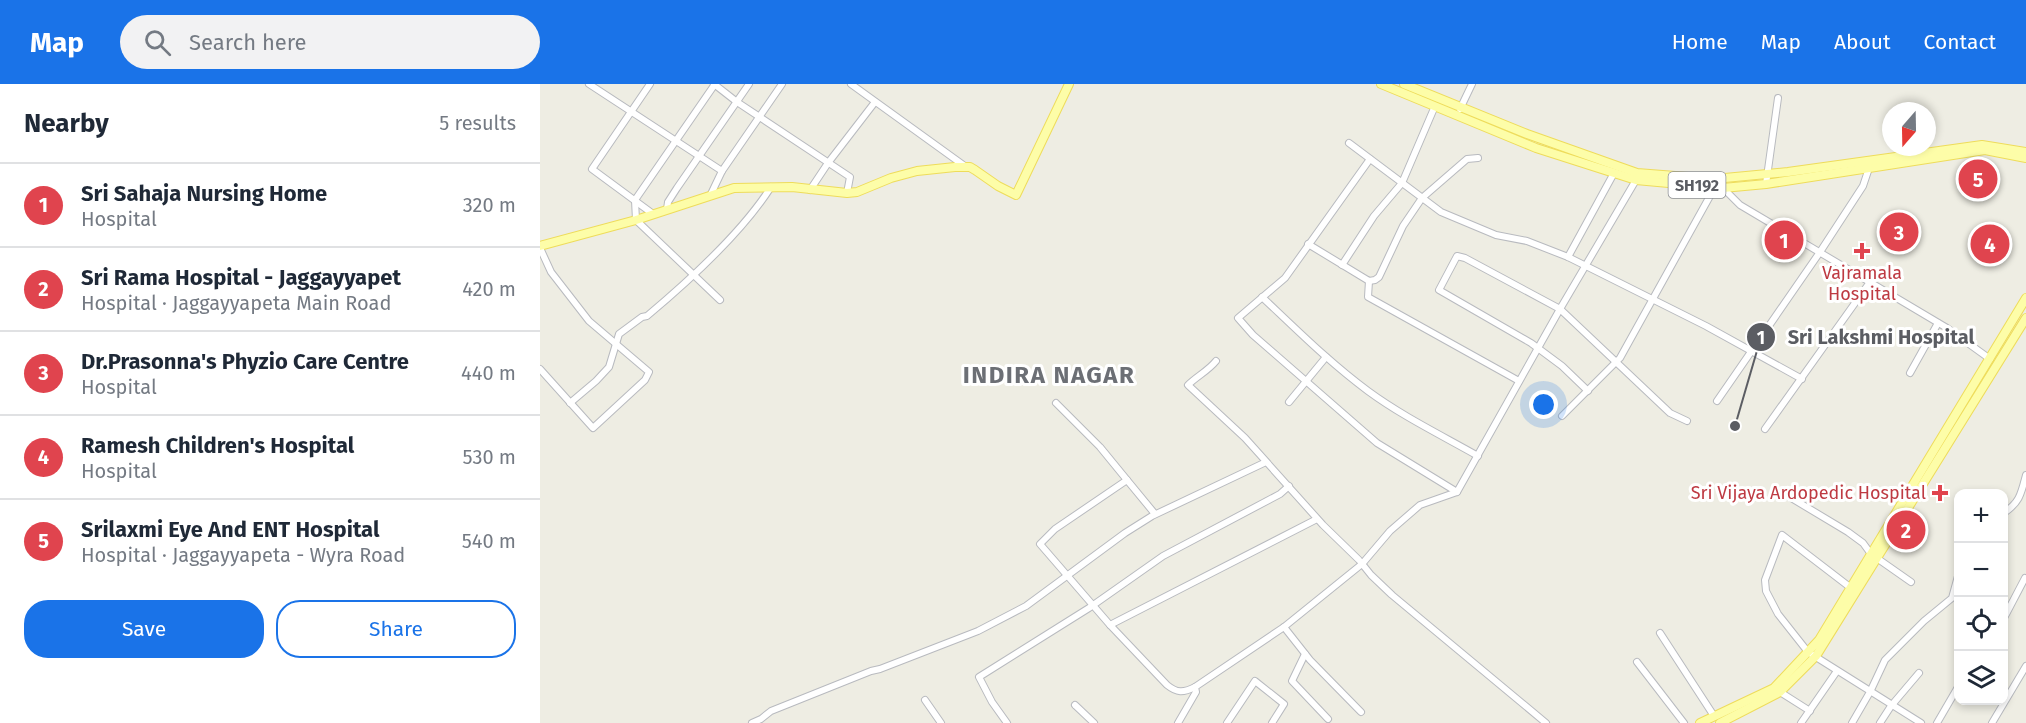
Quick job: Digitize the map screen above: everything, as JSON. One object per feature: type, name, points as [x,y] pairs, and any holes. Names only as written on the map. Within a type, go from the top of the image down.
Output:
[{"type":"main road","points":[[540,247],[636,220],[734,188],[792,187],[847,194],[917,171],[966,167],[975,170],[1014,195],[1018,194],[1069,84]]},
{"type":"main road","name":"SH192","points":[[1382,84],[1536,148],[1636,180],[1719,188],[1766,184],[1985,150],[2026,158]]},
{"type":"main road","name":"SH192","points":[[1404,84],[1527,134],[1637,173],[1713,179],[1767,174],[1982,145],[2026,152]]},
{"type":"main road","points":[[1812,654],[1851,588],[1874,556],[2026,298]]},
{"type":"main road","points":[[1700,723],[1717,719],[1777,690],[1812,654],[2026,318]]},
{"type":"street","points":[[589,84],[722,171]]},
{"type":"street","points":[[650,84],[592,169],[653,214]]},
{"type":"street","points":[[720,300],[636,220],[635,200],[715,84],[736,102],[850,177],[847,194]]},
{"type":"street","points":[[667,209],[668,202],[749,84]]},
{"type":"street","points":[[711,194],[722,171],[782,84]]},
{"type":"street","points":[[851,84],[966,167]]},
{"type":"street","points":[[1457,115],[1472,84]]},
{"type":"street","points":[[1766,184],[1778,98]]},
{"type":"street","points":[[810,190],[875,102]]},
{"type":"street","points":[[1342,265],[1374,216],[1402,183],[1435,106]]},
{"type":"street","points":[[1349,143],[1442,212],[1496,235],[1527,241],[1568,256],[1802,379]]},
{"type":"street","points":[[1308,244],[1369,281],[1375,280],[1379,277],[1403,226],[1422,198],[1467,159],[1478,158]]},
{"type":"street","points":[[1370,159],[1285,278],[1238,318],[1253,335],[1306,383],[1377,443],[1457,492]]},
{"type":"street","points":[[1717,400],[1820,252],[1863,186],[1869,168]]},
{"type":"street","points":[[1568,256],[1614,173]]},
{"type":"street","points":[[1127,480],[1055,529],[1040,544],[1110,625],[1174,691],[1181,692],[1195,687],[1284,627],[1362,564],[1390,531],[1420,505],[1457,492],[1636,180]]},
{"type":"street","points":[[570,403],[609,367],[619,334],[642,317],[647,316],[693,275],[760,204],[771,187]]},
{"type":"street","points":[[1562,416],[1616,362],[1719,188],[1740,205],[1938,323],[1990,359]]},
{"type":"street","points":[[540,247],[551,272],[582,313],[649,372],[645,380],[593,428],[540,369]]},
{"type":"street","points":[[1588,391],[1562,366],[1538,348],[1439,290],[1457,256],[1560,309],[1670,414],[1687,421]]},
{"type":"street","points":[[1369,281],[1368,297],[1519,381]]},
{"type":"street","points":[[1765,429],[1870,282]]},
{"type":"street","points":[[1262,297],[1326,357],[1367,390],[1391,407],[1478,456]]},
{"type":"street","points":[[1910,373],[1938,323]]},
{"type":"street","points":[[1289,402],[1326,357]]},
{"type":"street","points":[[1216,361],[1209,370],[1188,385],[1245,438],[1317,519],[1392,595],[1546,723]]},
{"type":"street","points":[[1056,403],[1100,447],[1155,514]]},
{"type":"street","points":[[752,723],[771,711],[978,631],[1026,606],[1125,533],[1155,514],[1266,462]]},
{"type":"street","points":[[2008,510],[2019,499],[2026,475]]},
{"type":"street","points":[[1007,723],[992,702],[979,677],[1094,604],[1163,556],[1280,494],[1289,486]]},
{"type":"street","points":[[1788,496],[1848,532],[1863,543],[1874,556],[1911,582]]},
{"type":"street","points":[[1110,625],[1317,519]]},
{"type":"street","points":[[1851,588],[1782,535],[1765,580],[1766,591],[1778,614],[1812,654],[1921,723]]},
{"type":"street","points":[[2008,610],[2025,578]]},
{"type":"street","points":[[1852,723],[1885,660],[1952,598],[1954,592]]},
{"type":"street","points":[[1284,627],[1305,654],[1361,712]]},
{"type":"street","points":[[1660,633],[1717,719]]},
{"type":"street","points":[[1305,654],[1292,681],[1328,719]]},
{"type":"street","points":[[1637,662],[1684,723]]},
{"type":"street","points":[[1992,723],[2026,666]]},
{"type":"street","points":[[1801,723],[1837,671]]},
{"type":"street","points":[[1881,723],[1891,706],[1918,673]]},
{"type":"street","points":[[1227,723],[1254,681],[1284,704],[1272,723]]},
{"type":"street","points":[[1178,723],[1196,692],[1195,687]]},
{"type":"street","points":[[1777,690],[1810,711]]},
{"type":"street","points":[[1937,723],[1954,695]]},
{"type":"street","points":[[925,699],[941,723]]},
{"type":"street","points":[[1075,705],[1094,723]]},
{"type":"place","name":"Srilaxmi Eye And ENT Hospital","points":[[1978,179]]},
{"type":"place","name":"Dr.Prasonna's Phyzio Care Centre","points":[[1899,232]]},
{"type":"place","name":"Sri Sahaja Nursing Home","points":[[1784,240]]},
{"type":"place","name":"Ramesh Children's Hospital","points":[[1990,244]]},
{"type":"place","name":"Vajramala Hospital","points":[[1862,251]]},
{"type":"place","name":"Sri Lakshmi Hospital","points":[[1735,426]]},
{"type":"place","name":"Sri Vijaya Ardopedic Hospital","points":[[1940,493]]},
{"type":"place","name":"Sri Rama Hospital - Jaggayyapet","points":[[1906,530]]},
{"type":"district","name":"INDIRA NAGAR","points":[[1049,375]]}]
